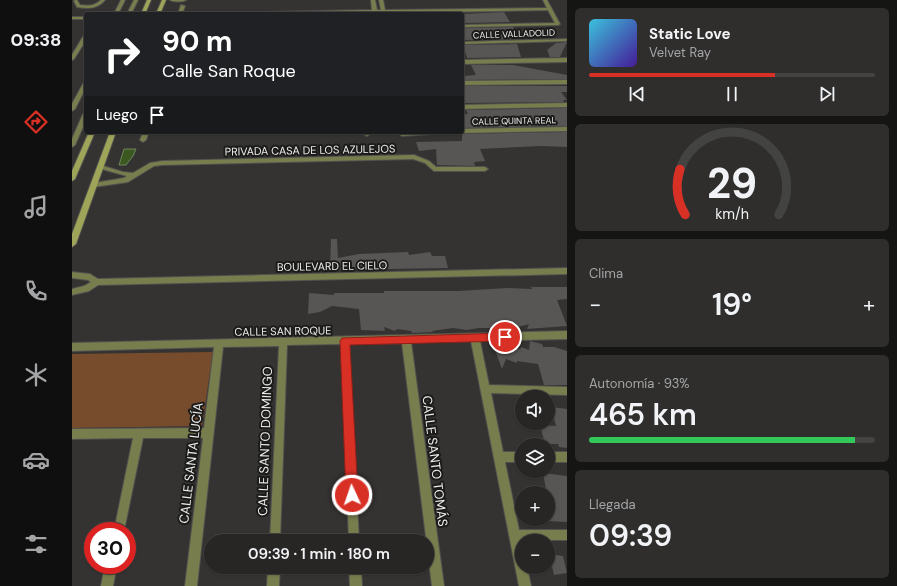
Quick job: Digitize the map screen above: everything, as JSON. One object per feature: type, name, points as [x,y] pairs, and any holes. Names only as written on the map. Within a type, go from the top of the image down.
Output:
[{"type":"main road","points":[[144,12],[150,0]]},
{"type":"main road","points":[[159,12],[164,0]]},
{"type":"main road","points":[[72,179],[91,134]]},
{"type":"main road","points":[[72,244],[112,134]]},
{"type":"street","points":[[172,0],[184,0]]},
{"type":"street","points":[[373,0],[375,12]]},
{"type":"street","points":[[381,0],[383,12]]},
{"type":"street","points":[[464,26],[558,24],[545,0]]},
{"type":"street","points":[[181,12],[183,6]]},
{"type":"street","points":[[416,12],[550,8]]},
{"type":"street","name":"CALLE VALLADOLID","points":[[464,43],[566,39]]},
{"type":"street","points":[[464,62],[567,60]]},
{"type":"street","points":[[464,83],[567,82]]},
{"type":"street","points":[[464,108],[567,105]]},
{"type":"street","name":"CALLE QUINTA REAL","points":[[464,131],[567,129]]},
{"type":"street","points":[[143,140],[145,134]]},
{"type":"street","name":"PRIVADA CASA DE LOS AZULEJOS","points":[[136,176],[152,164],[162,163],[414,157],[427,162],[434,169],[485,169]]},
{"type":"street","points":[[100,167],[123,174],[136,176]]},
{"type":"street","points":[[94,185],[126,180],[136,176]]},
{"type":"street","name":"BOULEVARD EL CIELO","points":[[72,292],[86,289],[97,282],[567,271]]},
{"type":"street","name":"BOULEVARD EL CIELO","points":[[72,275],[90,277],[97,282]]},
{"type":"street","name":"CALLE SAN ROQUE","points":[[72,347],[567,335]]},
{"type":"street","points":[[475,338],[515,535]]},
{"type":"street","name":"CALLE SANTO TOMÁS","points":[[406,339],[438,586]]},
{"type":"street","points":[[345,341],[354,534]]},
{"type":"street","name":"CALLE SANTO DOMINGO","points":[[275,534],[283,342]]},
{"type":"street","name":"CALLE SANTA LUCÍA","points":[[191,586],[219,344]]},
{"type":"street","points":[[485,389],[567,391]]},
{"type":"street","points":[[73,437],[208,433]]},
{"type":"street","points":[[121,522],[139,434]]},
{"type":"street","points":[[499,457],[515,457]]},
{"type":"street","points":[[555,457],[567,457]]},
{"type":"street","points":[[555,535],[567,535]]},
{"type":"street","points":[[107,586],[110,574]]},
{"type":"street","points":[[273,586],[274,574]]},
{"type":"street","points":[[355,574],[356,586]]},
{"type":"street","points":[[523,574],[525,586]]},
{"type":"lane","points":[[75,1],[78,6],[84,7],[96,6],[103,0]]},
{"type":"lane","points":[[117,12],[123,0]]},
{"type":"lane","points":[[130,12],[136,0]]},
{"type":"lane","points":[[72,18],[84,18]]},
{"type":"lane","points":[[72,59],[84,39]]},
{"type":"lane","points":[[72,109],[84,87]]},
{"type":"lane","points":[[72,145],[74,136],[84,118]]},
{"type":"shaded area","points":[[124,149],[136,149],[126,165],[119,165]]},
{"type":"shaded area","points":[[213,352],[202,426],[72,428],[72,354]]},
{"type":"building","points":[[504,12],[510,22],[464,23],[464,14]]},
{"type":"building","points":[[513,27],[520,39],[464,40],[464,28]]},
{"type":"building","points":[[567,42],[560,57],[550,57],[547,50],[556,43]]},
{"type":"building","points":[[517,44],[521,57],[467,58],[464,45]]},
{"type":"building","points":[[471,65],[513,65],[567,75],[567,79],[464,80],[464,76],[476,75]]},
{"type":"building","points":[[464,86],[567,86],[567,92],[561,92],[567,100],[563,100],[564,102],[464,103]]},
{"type":"building","points":[[567,108],[567,126],[464,128],[464,114],[468,114],[466,110]]},
{"type":"building","points":[[567,132],[567,147],[541,146],[480,149],[485,161],[474,162],[475,166],[437,165],[436,149],[419,151],[416,142],[462,141],[462,134]]},
{"type":"building","points":[[331,239],[337,239],[338,258],[359,254],[408,252],[409,255],[430,252],[432,256],[445,256],[448,268],[330,270]]},
{"type":"building","points":[[531,287],[567,287],[567,299],[557,300],[567,326],[527,329],[529,324],[515,328],[478,328],[467,330],[453,328],[432,331],[433,332],[412,333],[411,331],[397,329],[395,331],[384,327],[385,331],[361,330],[359,309],[332,306],[320,312],[308,314],[309,293],[334,295],[334,293],[384,293],[384,291],[458,291],[507,288],[532,289]]},
{"type":"building","points":[[530,341],[542,344],[543,347],[554,347],[567,351],[567,385],[544,385],[538,364],[517,361],[517,363],[506,359],[502,369],[494,347],[520,349],[521,347],[529,350]]},
{"type":"building","points":[[555,408],[567,409],[567,448],[559,447],[558,444],[555,444],[555,438],[543,438],[541,430],[555,430]]},
{"type":"building","points":[[555,474],[567,476],[567,522],[555,521],[555,486],[545,486],[544,478],[555,478]]},
{"type":"building","points":[[555,555],[563,556],[567,573],[554,575]]},
{"type":"route","points":[[352,495],[345,341],[505,337]]}]
